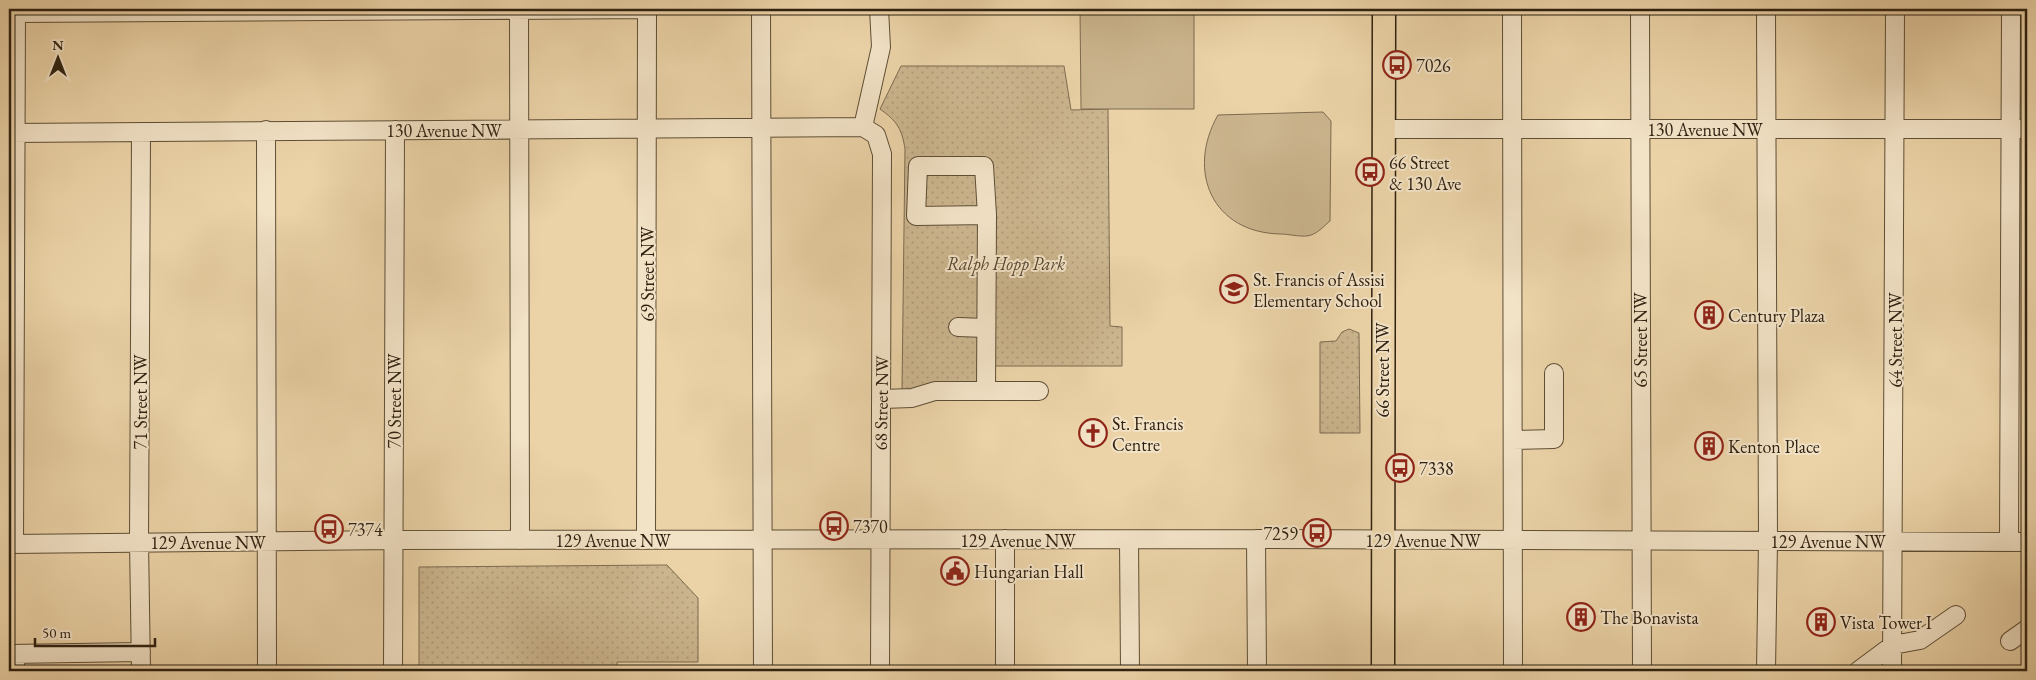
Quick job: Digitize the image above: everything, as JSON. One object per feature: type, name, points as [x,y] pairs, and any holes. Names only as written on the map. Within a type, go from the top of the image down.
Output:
[{"type":"main road","name":"66 Street NW","points":[[1382,671],[1382,129],[1384,9]]},
{"type":"street","points":[[11,544],[12,133],[16,11],[647,9]]},
{"type":"street","name":"69 Street NW","points":[[646,540],[647,9]]},
{"type":"street","points":[[760,9],[764,540],[762,671]]},
{"type":"street","points":[[870,131],[881,47],[879,9]]},
{"type":"street","points":[[1512,9],[1513,671]]},
{"type":"street","name":"65 Street NW","points":[[1640,9],[1640,540],[1642,671]]},
{"type":"street","points":[[1766,9],[1768,541],[1766,671]]},
{"type":"street","name":"64 Street NW","points":[[1892,671],[1896,129],[1895,9]]},
{"type":"street","points":[[2009,542],[2019,129],[2011,9]]},
{"type":"street","points":[[519,10],[520,540]]},
{"type":"street","name":"130 Avenue NW","points":[[12,133],[648,128],[761,128],[870,131]]},
{"type":"street","name":"130 Avenue NW","points":[[1382,129],[2019,129]]},
{"type":"street","points":[[266,130],[267,671]]},
{"type":"street","name":"70 Street NW","points":[[393,671],[394,130]]},
{"type":"street","name":"68 Street NW","points":[[870,131],[882,154],[882,399],[879,540],[880,671]]},
{"type":"street","name":"71 Street NW","points":[[141,132],[139,542],[141,671]]},
{"type":"street","points":[[986,391],[987,214],[984,166],[918,166],[916,216],[987,214]]},
{"type":"street","points":[[958,327],[986,328]]},
{"type":"street","points":[[1514,440],[1554,439],[1554,373]]},
{"type":"street","points":[[882,399],[912,398],[935,391],[1039,391]]},
{"type":"street","points":[[1256,538],[1257,671]]},
{"type":"street","name":"129 Avenue NW","points":[[11,544],[393,540],[1129,540],[1256,538],[1514,541],[2027,542]]},
{"type":"street","points":[[1004,539],[1005,671]]},
{"type":"street","points":[[1129,540],[1130,671]]},
{"type":"street","points":[[1858,671],[1893,645],[1920,640],[1956,615]]},
{"type":"street","points":[[2010,642],[2027,629]]},
{"type":"street","points":[[13,660],[141,652]]},
{"type":"green space","points":[[1080,9],[1194,9],[1194,109],[1081,109]]},
{"type":"green space","name":"Ralph Hopp Park","points":[[901,66],[1064,66],[1071,110],[1108,109],[1110,326],[1122,327],[1122,366],[993,366],[993,390],[902,390],[905,149],[898,126],[880,109]]},
{"type":"green space","points":[[1323,112],[1331,121],[1330,221],[1314,234],[1296,236],[1257,231],[1238,223],[1222,211],[1212,195],[1206,177],[1205,157],[1209,136],[1218,115]]},
{"type":"green space","points":[[1349,329],[1359,333],[1360,433],[1320,433],[1320,342],[1336,341],[1342,332]]},
{"type":"green space","points":[[667,565],[698,598],[698,662],[617,662],[617,671],[419,671],[419,567]]},
{"type":"place","name":"7026","points":[[1397,65]]},
{"type":"place","name":"66 Street & 130 Ave","points":[[1370,172]]},
{"type":"place","name":"St. Francis of Assisi Elementary School","points":[[1234,289]]},
{"type":"place","name":"Century Plaza","points":[[1709,315]]},
{"type":"place","name":"St. Francis Centre","points":[[1093,433]]},
{"type":"place","name":"Kenton Place","points":[[1709,446]]},
{"type":"place","name":"7338","points":[[1400,468]]},
{"type":"place","name":"7370","points":[[834,526]]},
{"type":"place","name":"7374","points":[[329,529]]},
{"type":"place","name":"7259","points":[[1317,533]]},
{"type":"place","name":"Hungarian Hall","points":[[955,571]]},
{"type":"place","name":"The Bonavista","points":[[1581,617]]},
{"type":"place","name":"Vista Tower I","points":[[1821,622]]}]
